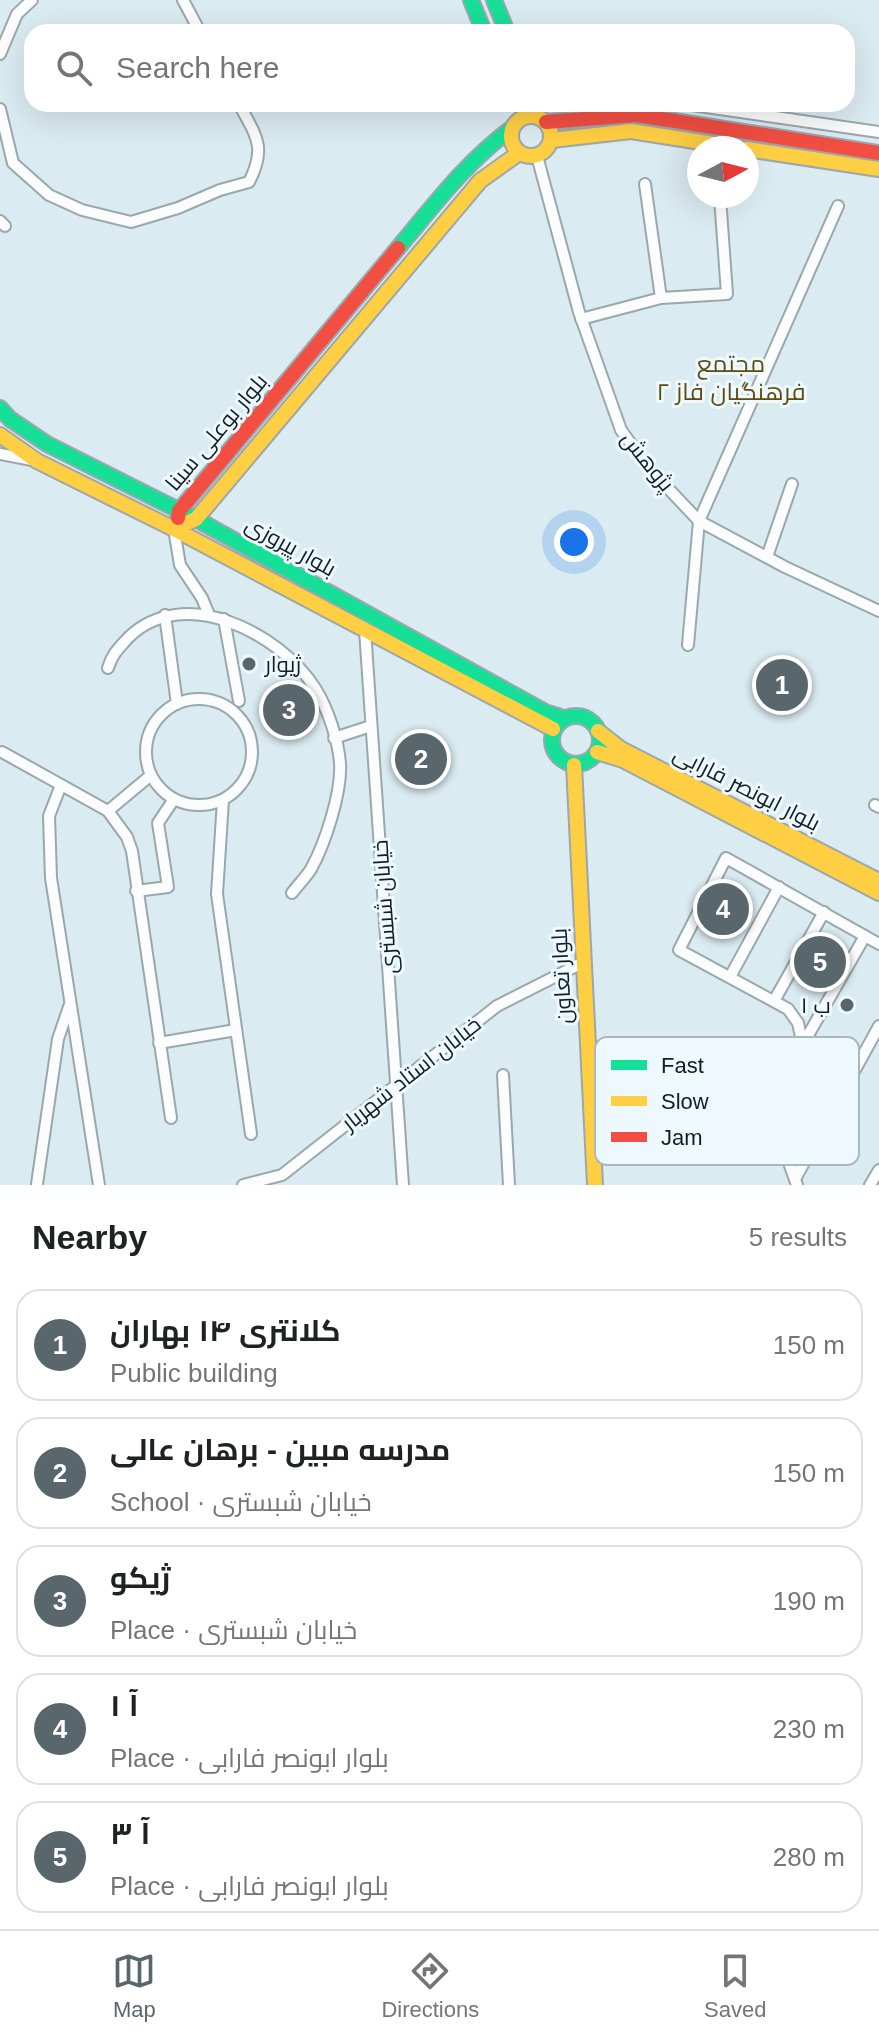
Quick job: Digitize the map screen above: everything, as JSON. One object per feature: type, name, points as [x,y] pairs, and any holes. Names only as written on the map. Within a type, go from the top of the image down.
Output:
[{"type":"street","points":[[0,54],[17,14],[32,0]]},
{"type":"street","points":[[183,0],[196,24]]},
{"type":"street","points":[[471,0],[481,24]]},
{"type":"street","points":[[494,0],[504,24]]},
{"type":"street","points":[[0,109],[13,163],[49,195],[82,210],[131,222],[249,182],[260,161],[256,136],[243,112]]},
{"type":"street","points":[[514,112],[515,124],[510,137],[513,146],[519,153],[537,156],[549,147],[552,140],[550,127],[541,112]]},
{"type":"street","points":[[636,115],[640,112]]},
{"type":"street","points":[[740,112],[879,132]]},
{"type":"street","points":[[515,124],[526,116],[535,115],[545,120],[636,115],[879,153]]},
{"type":"street","name":"بلوار بوعلی سینا","points":[[174,529],[179,511],[463,170],[515,124]]},
{"type":"street","points":[[552,140],[631,131],[687,140]]},
{"type":"street","points":[[759,151],[879,169]]},
{"type":"street","name":"بلوار بوعلی سینا","points":[[174,529],[196,519],[480,181],[519,153]]},
{"type":"street","name":"پژوهش","points":[[537,156],[581,319],[621,430],[646,465],[699,521],[879,611]]},
{"type":"street","points":[[645,184],[661,298]]},
{"type":"street","points":[[688,645],[699,521],[838,206]]},
{"type":"street","points":[[581,319],[661,298],[727,294],[721,208]]},
{"type":"street","name":"بلوار پیروزی","points":[[0,408],[10,419],[47,444],[196,519],[545,712],[558,724]]},
{"type":"street","name":"بلوار پیروزی","points":[[0,435],[37,461],[365,630],[558,724]]},
{"type":"street","points":[[0,454],[37,461]]},
{"type":"street","points":[[767,557],[792,484]]},
{"type":"street","points":[[174,529],[180,565],[202,598],[209,615]]},
{"type":"street","points":[[165,615],[177,704]]},
{"type":"street","points":[[108,668],[112,655],[139,628],[165,615],[209,615],[247,629],[285,654],[315,688],[334,738],[340,765],[335,803],[311,869],[292,893]]},
{"type":"street","points":[[224,619],[239,701]]},
{"type":"street","name":"خیابان شبستری","points":[[365,630],[403,1185]]},
{"type":"street","points":[[195,699],[213,701],[229,708],[242,721],[250,738],[252,756],[248,774],[238,789],[223,800],[207,805],[190,805],[174,799],[161,789],[151,775],[147,742],[153,726],[163,713],[177,704],[195,699]]},
{"type":"street","points":[[580,716],[587,718],[598,731],[597,752],[591,759],[574,765],[557,756],[551,739],[558,724],[580,716]]},
{"type":"street","points":[[334,738],[371,726]]},
{"type":"street","name":"بلوار ابونصر فارابی","points":[[598,731],[621,749],[879,893]]},
{"type":"street","points":[[2,752],[108,811],[122,829],[132,851],[171,1118]]},
{"type":"street","name":"بلوار ابونصر فارابی","points":[[597,752],[623,760],[879,881]]},
{"type":"street","name":"بلوار تعاون","points":[[574,765],[595,1185]]},
{"type":"street","points":[[108,811],[151,775]]},
{"type":"street","points":[[61,785],[49,816],[51,878],[99,1185]]},
{"type":"street","points":[[136,891],[168,887],[158,823],[174,799]]},
{"type":"street","points":[[223,800],[217,894],[251,1134]]},
{"type":"street","points":[[801,1037],[798,1023],[788,1009],[679,950],[726,858],[879,944]]},
{"type":"street","points":[[730,977],[779,887]]},
{"type":"street","points":[[774,1001],[824,912]]},
{"type":"street","points":[[808,1037],[865,936]]},
{"type":"street","name":"خیابان استاد شهریار","points":[[243,1185],[282,1175],[497,1006],[582,963]]},
{"type":"street","points":[[37,1184],[58,1039],[70,1002]]},
{"type":"street","points":[[859,1064],[879,1026]]},
{"type":"street","points":[[159,1043],[236,1030]]},
{"type":"street","points":[[503,1075],[509,1185]]},
{"type":"street","points":[[870,1185],[879,1170]]},
{"type":"traffic: fast","points":[[471,0],[481,24]]},
{"type":"traffic: fast","points":[[494,0],[504,24]]},
{"type":"traffic: fast","points":[[398,248],[465,170],[512,128]]},
{"type":"traffic: fast","points":[[0,408],[10,419],[47,444],[196,519],[545,712],[564,718]]},
{"type":"traffic: fast","points":[[576,716],[585,717],[593,723],[599,731],[600,740],[599,749],[593,757],[585,763],[576,764],[567,763],[559,757],[553,749],[552,740],[553,731],[559,723],[567,717],[576,716]]},
{"type":"traffic: slow","points":[[531,116],[545,122],[551,136],[545,150],[531,156],[517,150],[511,136],[517,122],[531,116]]},
{"type":"traffic: slow","points":[[552,140],[631,131],[687,140]]},
{"type":"traffic: slow","points":[[759,151],[879,169]]},
{"type":"traffic: slow","points":[[189,522],[196,519],[480,181],[519,153]]},
{"type":"traffic: slow","points":[[0,435],[37,461],[174,529],[553,729]]},
{"type":"traffic: slow","points":[[598,731],[621,749],[879,881]]},
{"type":"traffic: slow","points":[[597,752],[623,760],[879,893]]},
{"type":"traffic: slow","points":[[574,765],[595,1185]]},
{"type":"traffic: jam","points":[[546,122],[636,115],[879,153]]},
{"type":"traffic: jam","points":[[178,518],[179,511],[398,248]]},
{"type":"place","name":"ژیوار","points":[[249,664]]},
{"type":"place","name":"کلانتری ۱۴ بهاران","points":[[782,685]]},
{"type":"place","name":"ژیکو","points":[[289,710]]},
{"type":"place","name":"مدرسه مبین - برهان عالی","points":[[421,759]]},
{"type":"place","name":"آ ۱","points":[[723,909]]},
{"type":"place","name":"آ ۳","points":[[820,962]]},
{"type":"place","name":"ب ۱","points":[[847,1005]]},
{"type":"district","name":"مجتمع فرهنگیان فاز ۲","points":[[731,378]]}]
